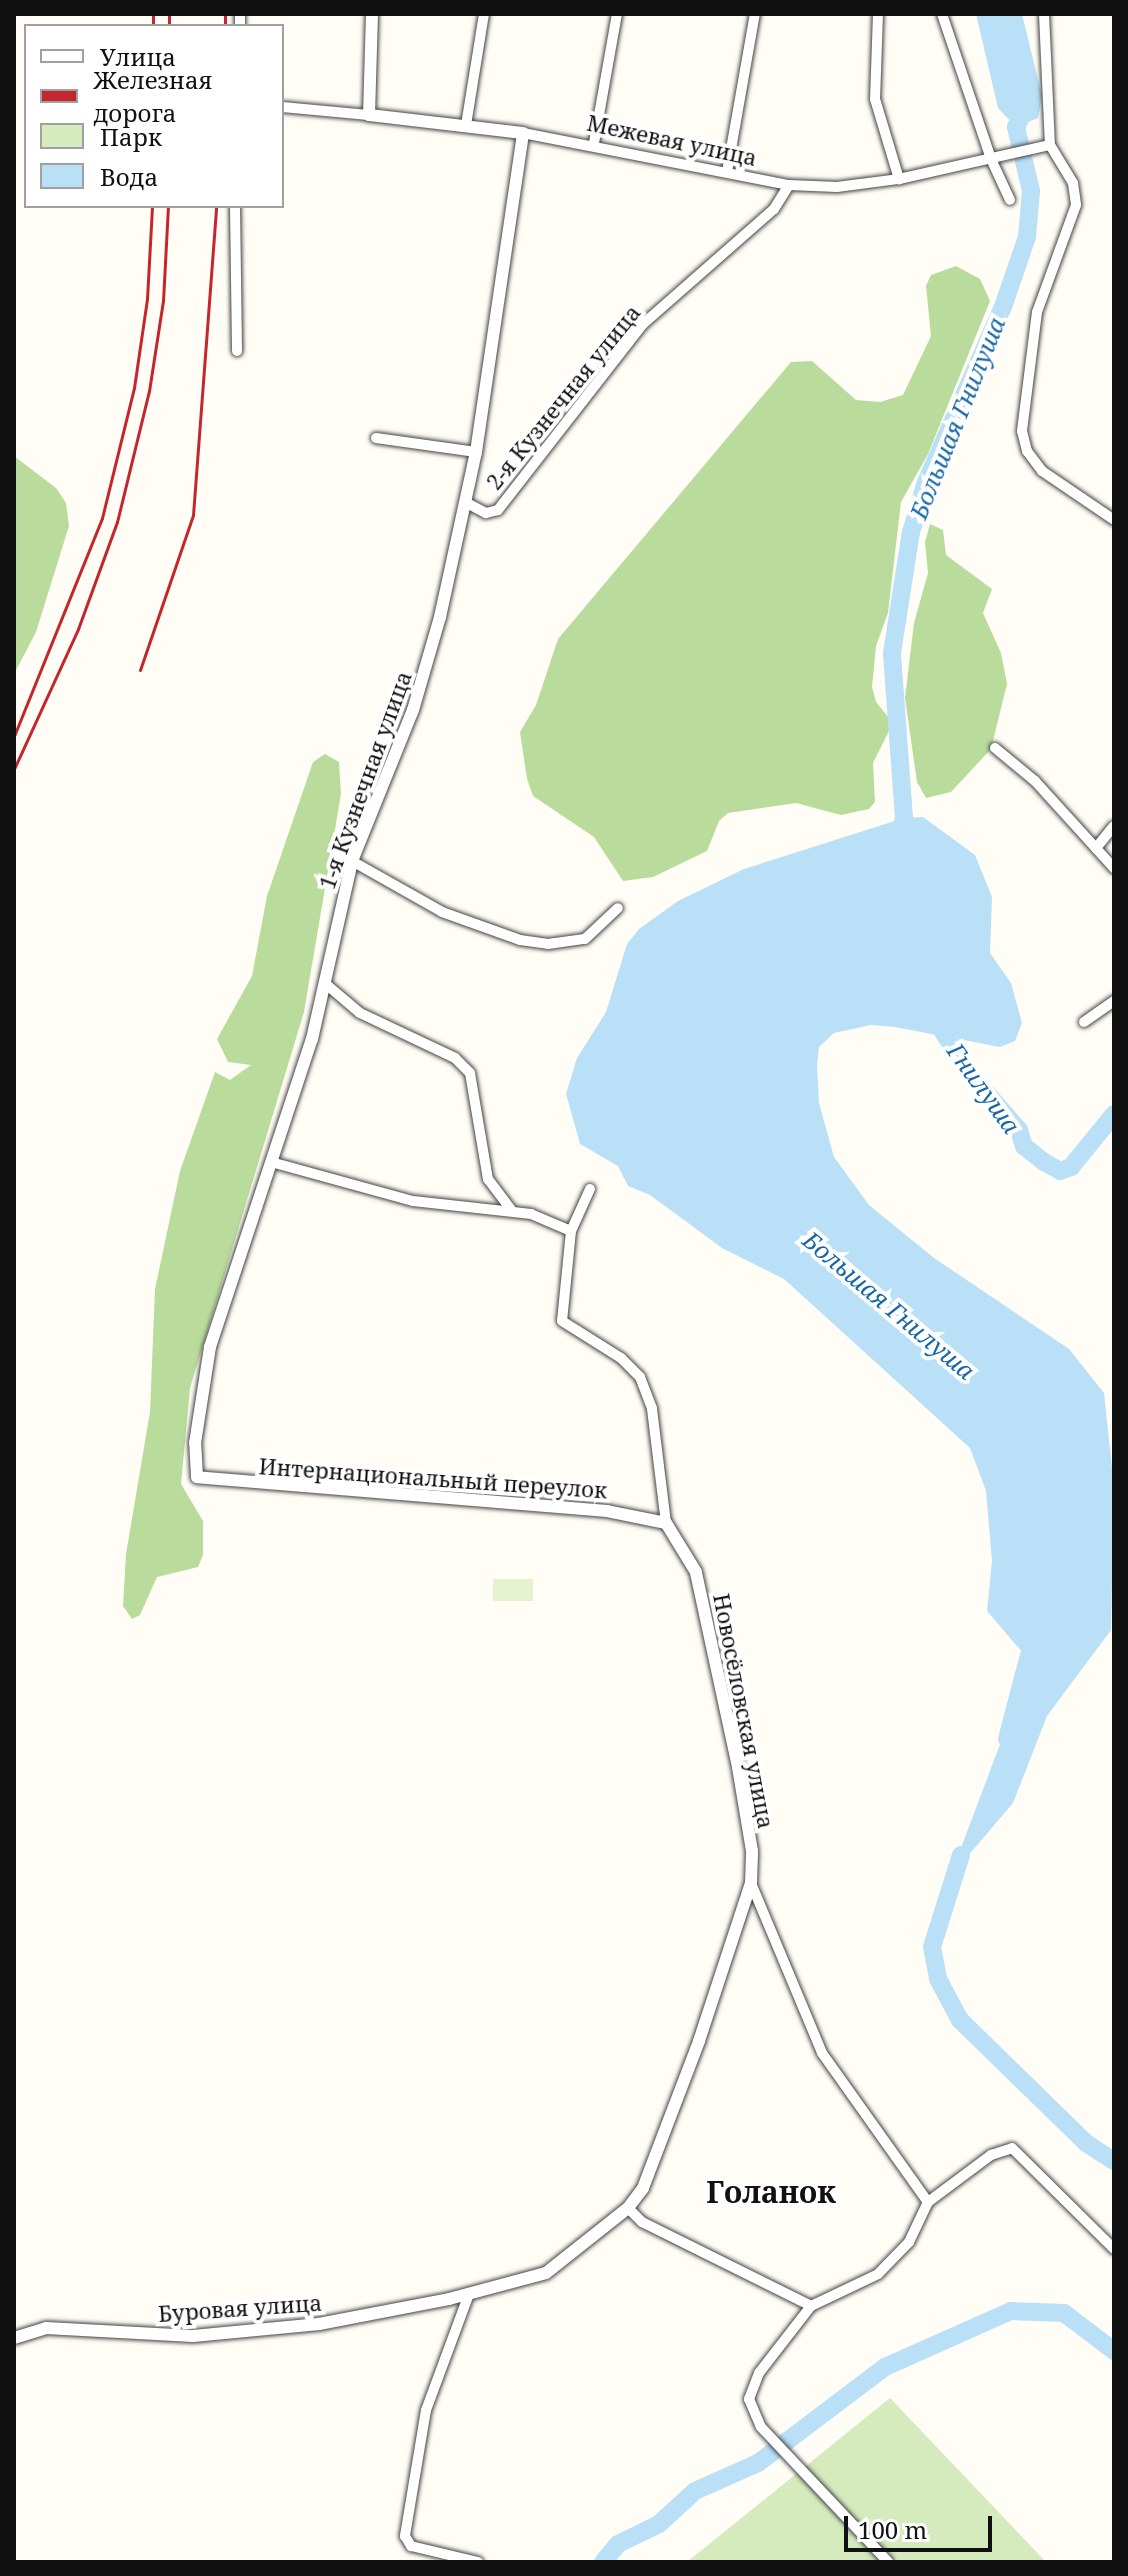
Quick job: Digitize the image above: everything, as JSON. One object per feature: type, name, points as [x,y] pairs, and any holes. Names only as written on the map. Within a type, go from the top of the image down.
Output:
[{"type":"street","points":[[369,115],[372,14]]},
{"type":"street","points":[[466,125],[484,14]]},
{"type":"street","points":[[594,143],[617,14]]},
{"type":"street","points":[[727,172],[755,14]]},
{"type":"street","points":[[878,14],[875,99],[899,179]]},
{"type":"street","points":[[942,14],[991,159],[1010,200]]},
{"type":"street","points":[[1044,14],[1050,145],[1073,183],[1076,205],[1037,312],[1022,431],[1027,451],[1042,471],[1114,520]]},
{"type":"street","name":"Межевая улица","points":[[284,107],[466,125],[594,143],[789,185],[837,187],[899,179],[1050,145]]},
{"type":"street","name":"1-я Кузнечная улица","points":[[197,1477],[195,1443],[210,1347],[327,985],[352,861],[413,710],[465,502],[476,452],[523,133]]},
{"type":"street","name":"2-я Кузнечная улица","points":[[465,502],[486,513],[498,510],[643,324],[774,209],[789,185]]},
{"type":"street","points":[[235,208],[237,351]]},
{"type":"street","points":[[376,438],[476,452]]},
{"type":"street","points":[[995,748],[1019,766],[1114,868]]},
{"type":"street","points":[[1096,848],[1114,826]]},
{"type":"street","points":[[352,861],[442,912],[520,940],[548,944],[585,939],[618,908]]},
{"type":"street","points":[[327,985],[360,1013],[455,1058],[470,1073],[488,1179],[512,1211]]},
{"type":"street","points":[[1084,1022],[1114,1001]]},
{"type":"street","points":[[271,1162],[413,1201],[512,1211],[550,1219],[571,1231]]},
{"type":"street","name":"Новосёловская улица","points":[[590,1189],[571,1231],[562,1321],[621,1358],[640,1377],[652,1409],[666,1523],[696,1572],[738,1767],[752,1851],[751,1883],[822,2053],[928,2202]]},
{"type":"street","name":"Интернациональный переулок","points":[[197,1477],[594,1510],[666,1523]]},
{"type":"street","points":[[751,1883],[699,2041],[643,2188],[628,2208],[642,2222],[811,2306]]},
{"type":"street","points":[[888,2562],[761,2427],[749,2399],[759,2373],[811,2306],[878,2274],[909,2242],[928,2202],[991,2155],[1012,2148],[1114,2249]]},
{"type":"street","name":"Буровая улица","points":[[14,2338],[46,2328],[178,2336],[254,2331],[469,2294],[546,2273],[628,2208]]},
{"type":"street","points":[[469,2294],[426,2410],[405,2536],[411,2546],[478,2562]]},
{"type":"green space","points":[[956,266],[980,279],[990,301],[928,454],[901,502],[888,613],[876,646],[872,687],[876,702],[893,723],[873,763],[875,802],[869,809],[841,815],[796,803],[728,813],[719,821],[707,851],[653,877],[623,881],[594,837],[533,796],[527,779],[520,732],[536,705],[558,639],[791,362],[812,361],[856,400],[880,402],[903,395],[931,336],[926,286],[931,275]]},
{"type":"green space","points":[[14,456],[56,488],[66,503],[69,526],[36,632],[14,674]]},
{"type":"green space","points":[[930,524],[943,530],[946,555],[992,589],[983,613],[1001,653],[1007,684],[991,749],[951,792],[926,798],[917,782],[905,698],[914,623],[928,573],[925,542]]},
{"type":"green space","points":[[325,754],[339,762],[341,794],[304,1012],[190,1388],[181,1484],[203,1521],[203,1555],[198,1567],[157,1577],[140,1615],[132,1619],[123,1606],[126,1554],[150,1412],[155,1289],[180,1171],[215,1072],[230,1080],[251,1065],[228,1062],[217,1039],[252,976],[267,896],[313,762]]},
{"type":"green space","points":[[493,1579],[533,1579],[533,1601],[493,1601]]},
{"type":"green space","points":[[890,2398],[1046,2562],[687,2562]]},
{"type":"water","points":[[976,14],[1022,14],[1042,96],[1038,118],[1016,127],[998,108]]},
{"type":"water","points":[[923,817],[975,855],[992,897],[990,953],[1011,983],[1022,1023],[1015,1041],[1000,1047],[895,1027],[871,1025],[834,1033],[819,1047],[817,1065],[819,1103],[834,1157],[869,1205],[934,1258],[1069,1349],[1104,1393],[1114,1487],[1111,1630],[1047,1716],[1013,1803],[950,1877],[1022,1686],[1023,1653],[987,1611],[992,1561],[986,1491],[970,1448],[784,1279],[722,1248],[650,1195],[628,1186],[618,1166],[580,1144],[566,1094],[577,1058],[606,1012],[627,944],[639,929],[678,901],[744,869],[904,818]]},
{"type":"waterway","name":"Большая Гнилуша","points":[[898,840],[904,818],[892,653],[911,532],[926,482],[1004,304],[1027,237],[1031,191],[1016,127],[1025,109]]},
{"type":"waterway","name":"Гнилуша","points":[[930,1012],[972,1076],[1019,1130],[1024,1146],[1060,1171],[1071,1167],[1114,1114]]},
{"type":"waterway","name":"Большая Гнилуша","points":[[1007,1739],[1029,1655]]},
{"type":"waterway","name":"Большая Гнилуша","points":[[961,1855],[932,1947],[938,1979],[960,2020],[1086,2143],[1114,2161]]},
{"type":"waterway","name":"Большая Гнилуша","points":[[603,2562],[618,2544],[659,2524],[695,2491],[758,2463],[885,2367],[1011,2311],[1064,2313],[1114,2351]]},
{"type":"railway","points":[[153,14],[153,24]]},
{"type":"railway","points":[[169,14],[169,24]]},
{"type":"railway","points":[[225,14],[225,24]]},
{"type":"railway","points":[[14,736],[102,518],[134,388],[147,299],[152,208]]},
{"type":"railway","points":[[14,769],[78,629],[117,522],[149,391],[163,301],[168,208]]},
{"type":"railway","points":[[140,670],[193,515],[216,208]]},
{"type":"district","name":"Голанок","points":[[771,2192]]}]
